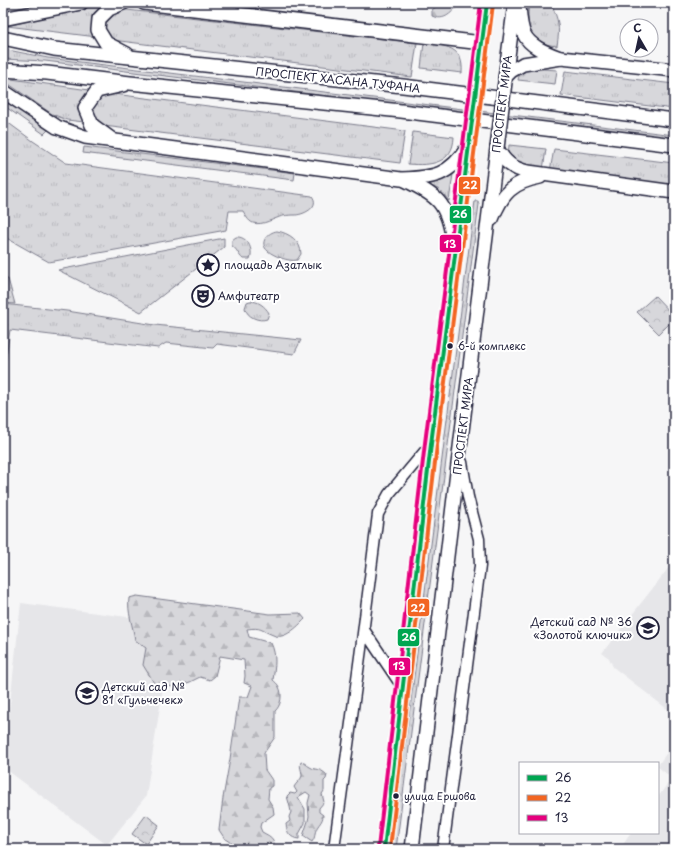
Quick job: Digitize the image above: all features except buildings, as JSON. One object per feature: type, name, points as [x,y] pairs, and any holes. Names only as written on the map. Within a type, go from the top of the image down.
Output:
[{"type":"main road","points":[[3,19],[81,3]]},
{"type":"main road","points":[[123,3],[109,9],[99,19],[98,30],[106,43],[134,57]]},
{"type":"main road","points":[[144,3],[482,43]]},
{"type":"main road","points":[[384,849],[431,444],[487,3]]},
{"type":"main road","name":"ПРОСПЕКТ МИРА","points":[[412,849],[515,3]]},
{"type":"main road","points":[[518,3],[524,34],[533,44],[544,51],[561,58]]},
{"type":"main road","name":"ПРОСПЕКТ ХАСАНА ТУФАНА","points":[[3,38],[54,49],[403,86],[674,120]]},
{"type":"main road","points":[[505,79],[511,71],[523,64],[561,58],[674,70]]},
{"type":"main road","points":[[3,70],[47,73],[401,111],[674,145]]},
{"type":"main road","points":[[116,142],[92,125],[85,108],[96,92],[130,83]]},
{"type":"main road","points":[[3,91],[57,127],[85,138],[401,178],[428,178],[440,174],[450,169],[460,160],[469,146]]},
{"type":"main road","points":[[497,148],[502,158],[511,166],[519,170],[546,176],[674,192]]},
{"type":"main road","points":[[488,228],[496,208],[508,191],[523,181],[546,176]]},
{"type":"main road","points":[[401,178],[428,192],[442,205],[448,216],[456,254]]},
{"type":"street","points":[[443,849],[480,566],[479,539],[463,472],[461,439]]},
{"type":"street","points":[[334,849],[364,630],[378,514],[389,494],[431,444]]},
{"type":"street","points":[[364,630],[403,688]]},
{"type":"shaded area","name":"Детский сад № 36 «Золотой ключик»","points":[[674,561],[674,712],[671,712],[613,667],[609,658],[602,653]]},
{"type":"shaded area","name":"Детский сад № 81 «Гульчечек»","points":[[21,603],[173,623],[146,796],[107,845],[3,767]]},
{"type":"shaded area","points":[[674,743],[674,849],[620,849],[630,834],[659,834],[659,796],[672,778],[659,768],[659,764]]},
{"type":"green space","points":[[436,3],[460,3],[448,15],[437,18],[432,16],[432,10],[437,6]]},
{"type":"green space","points":[[529,3],[551,3],[558,24],[557,46],[540,42],[531,33],[528,20]]},
{"type":"green space","points":[[84,8],[100,8],[97,12],[97,37],[7,26]]},
{"type":"green space","points":[[118,9],[417,43],[412,77],[112,40],[106,31],[104,23]]},
{"type":"green space","points":[[424,43],[439,45],[452,49],[456,52],[460,57],[462,64],[462,73],[421,68]]},
{"type":"green space","points":[[3,49],[48,58],[674,135],[674,139],[45,61],[3,59]]},
{"type":"green space","points":[[532,68],[557,70],[555,84],[518,80],[521,73]]},
{"type":"green space","points":[[565,71],[674,84],[674,109],[561,95]]},
{"type":"green space","points":[[4,78],[89,90],[83,98],[79,109],[84,122],[67,120],[52,114],[3,80]]},
{"type":"green space","points":[[106,93],[405,131],[400,163],[104,126],[93,118],[91,110],[96,99]]},
{"type":"green space","points":[[3,97],[48,130],[44,134],[3,105]]},
{"type":"green space","points":[[3,119],[66,163],[312,196],[314,203],[311,209],[304,213],[283,216],[257,224],[251,222],[243,211],[229,211],[226,230],[49,262],[3,236]]},
{"type":"green space","points":[[413,132],[454,137],[453,146],[445,158],[439,161],[416,165],[408,164]]},
{"type":"green space","points":[[509,145],[546,149],[543,170],[520,167],[508,156]]},
{"type":"green space","points":[[84,147],[295,173],[294,180],[83,153]]},
{"type":"green space","points":[[554,149],[674,163],[674,187],[550,171]]},
{"type":"green space","points":[[453,174],[449,201],[440,190],[427,184],[440,181]]},
{"type":"green space","points":[[475,201],[478,201],[479,204],[396,849],[392,849]]},
{"type":"green space","points":[[277,231],[294,238],[297,242],[301,254],[297,260],[278,257],[265,248],[265,238],[270,233]]},
{"type":"green space","points":[[236,237],[240,237],[249,244],[251,251],[250,259],[243,259],[232,246],[232,240]]},
{"type":"green space","points":[[224,238],[224,247],[141,312],[58,270]]},
{"type":"green space","points":[[3,279],[8,279],[15,304],[3,303]]},
{"type":"green space","points":[[655,296],[674,316],[674,319],[659,334],[637,312]]},
{"type":"green space","points":[[250,301],[261,304],[265,308],[269,313],[267,319],[260,320],[248,314],[245,308],[247,302]]},
{"type":"green space","points":[[3,304],[67,311],[155,325],[301,340],[294,354],[217,344],[213,348],[166,343],[158,348],[10,330],[3,377]]},
{"type":"green space","points":[[137,596],[270,614],[300,613],[305,619],[290,632],[282,636],[273,635],[261,629],[247,629],[249,637],[271,643],[275,657],[273,680],[279,686],[281,693],[280,703],[275,711],[275,737],[264,753],[265,770],[272,780],[272,786],[269,788],[268,799],[273,807],[274,814],[261,823],[260,827],[262,832],[273,840],[274,849],[241,849],[225,839],[219,830],[239,697],[248,697],[252,686],[244,683],[244,660],[220,656],[215,676],[210,680],[200,677],[190,682],[173,687],[154,683],[143,665],[146,648],[135,640],[130,619],[129,598]]},
{"type":"green space","points":[[301,762],[322,771],[327,775],[324,781],[324,791],[322,794],[324,802],[319,808],[319,812],[323,815],[323,817],[315,832],[312,842],[303,836],[309,816],[308,803],[310,795],[306,792],[298,797],[305,809],[305,823],[299,834],[299,839],[293,838],[287,830],[286,824],[290,821],[289,817],[291,812],[287,796],[290,793],[295,794],[297,792],[294,787],[302,776],[300,765]]},
{"type":"green space","points":[[146,815],[159,825],[146,844],[132,834]]},
{"type":"transit line","name":"13","points":[[378,848],[425,443],[481,3]]},
{"type":"transit line","name":"26","points":[[384,849],[431,444],[487,3]]},
{"type":"transit line","name":"22","points":[[390,849],[437,445],[493,4]]},
{"type":"place","name":"площадь Азатлык","points":[[208,265]]},
{"type":"place","name":"Амфитеатр","points":[[203,296]]},
{"type":"place","name":"6-й комплекс","points":[[450,346]]},
{"type":"place","name":"Детский сад № 36 «Золотой ключик»","points":[[648,628]]},
{"type":"place","name":"Детский сад № 81 «Гульчечек»","points":[[87,693]]},
{"type":"place","name":"улица Ершова","points":[[396,796]]}]
